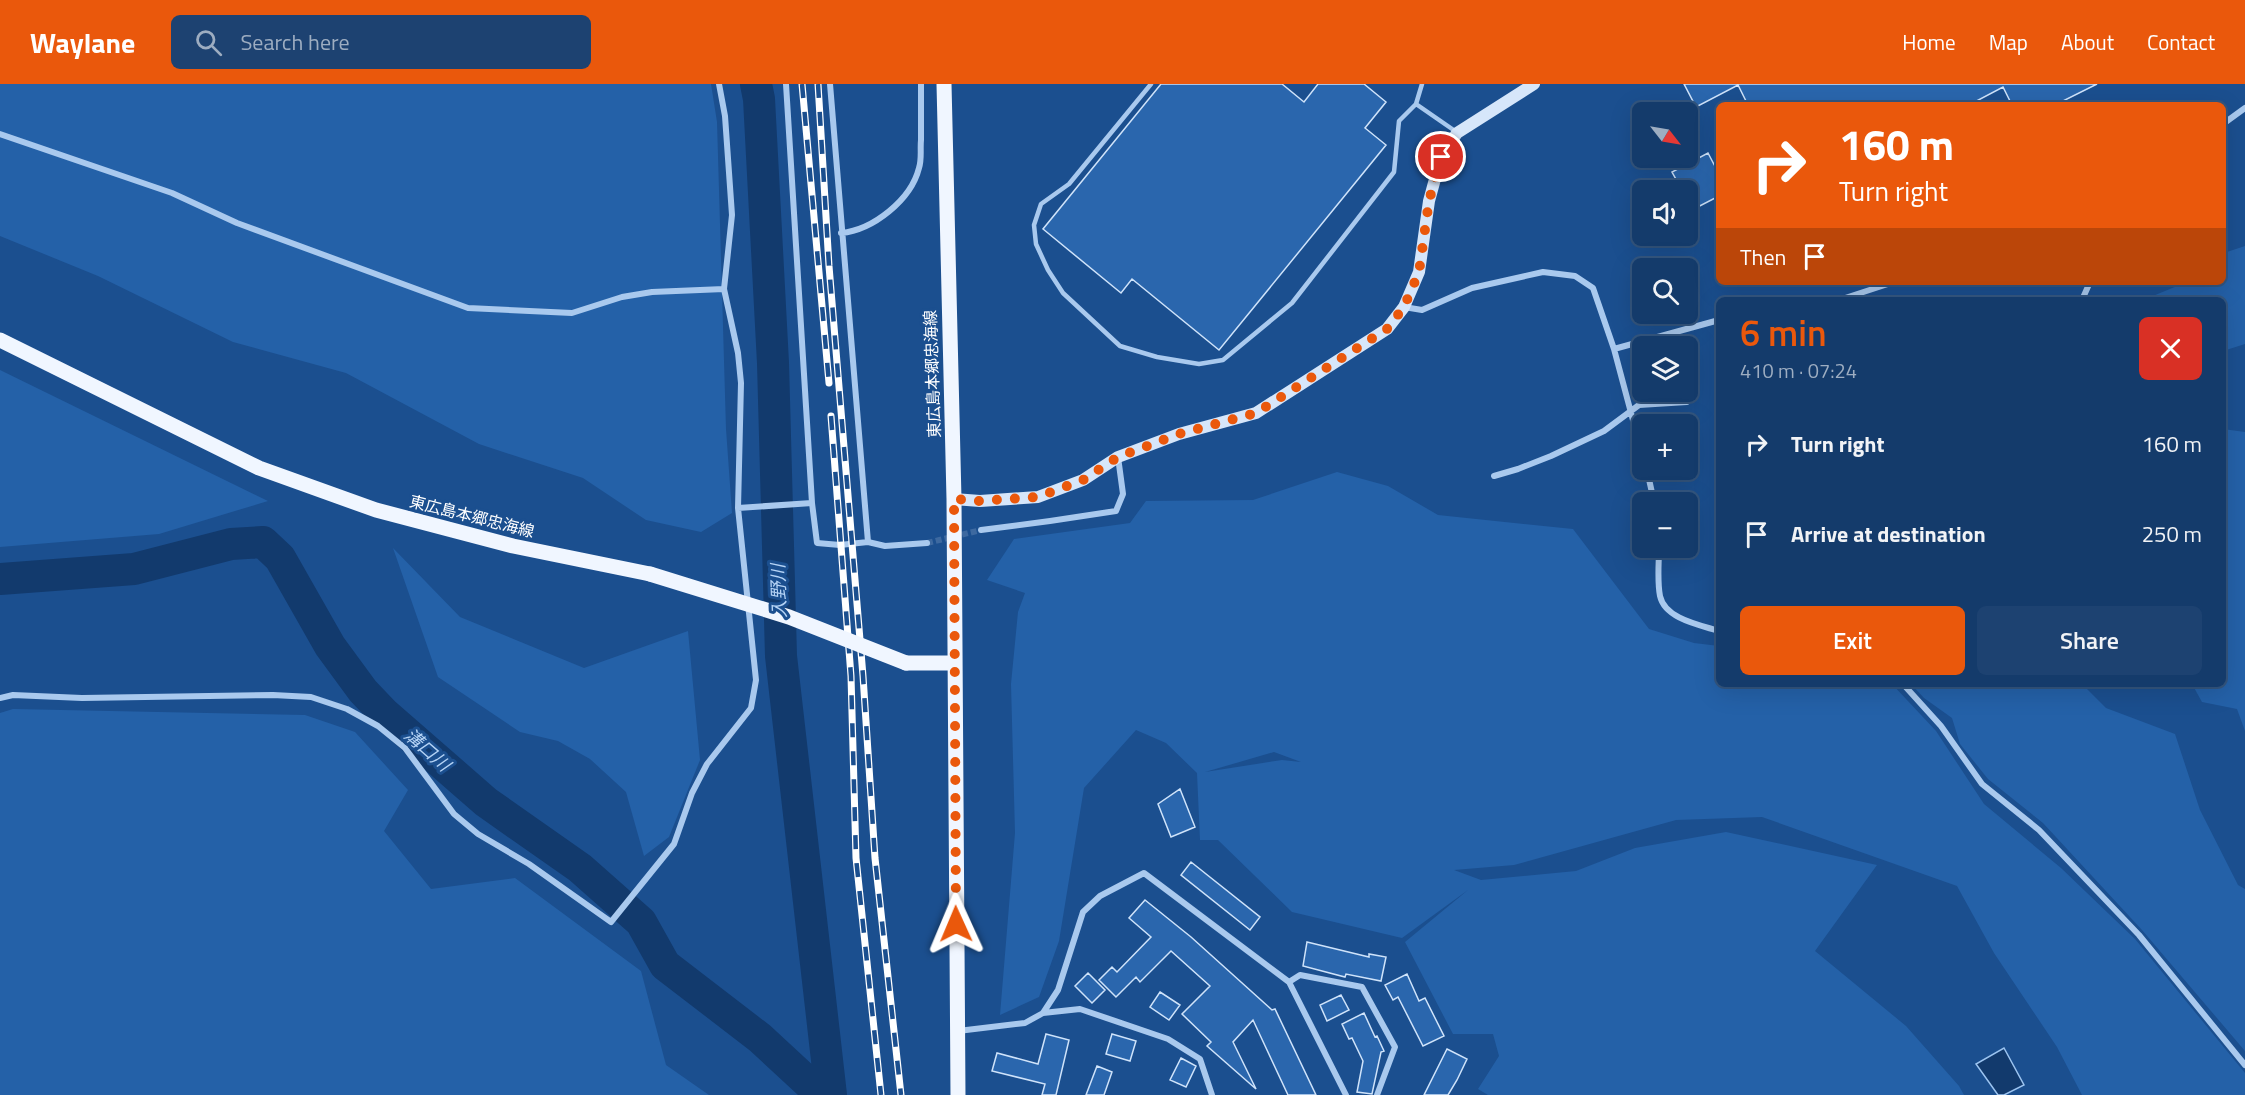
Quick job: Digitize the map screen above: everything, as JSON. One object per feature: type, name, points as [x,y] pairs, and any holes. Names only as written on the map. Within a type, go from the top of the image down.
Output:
[{"type":"main road","name":"東広島本郷忠海線","points":[[944,84],[954,499],[958,1095]]},
{"type":"main road","name":"東広島本郷忠海線","points":[[0,340],[259,468],[366,507],[513,546],[650,574],[789,617],[906,663],[955,663]]},
{"type":"street","points":[[0,698],[13,695],[82,698],[273,695],[310,697],[347,709],[378,726],[405,748],[454,814],[478,834],[529,864],[610,922],[640,889],[674,844],[692,793],[707,764],[751,708],[756,680],[738,508],[741,383],[738,353],[724,289],[732,215],[725,116],[718,84]]},
{"type":"street","points":[[786,84],[812,502],[817,543],[840,545],[868,542],[885,546],[927,543]]},
{"type":"street","points":[[830,84],[868,542]]},
{"type":"street","points":[[841,233],[856,232],[887,214],[916,179],[920,166],[921,84]]},
{"type":"street","points":[[954,499],[980,501],[1038,497],[1083,480],[1118,457],[1179,434],[1256,413],[1387,329],[1404,307],[1419,272],[1429,201],[1441,157],[1457,133],[1534,84]]},
{"type":"street","points":[[2226,122],[2245,108]]},
{"type":"street","points":[[0,134],[172,193],[237,224],[468,308],[572,313],[622,297],[652,292],[724,289]]},
{"type":"street","points":[[1404,307],[1422,310],[1472,288],[1543,272],[1575,276],[1593,288],[1614,349],[1632,415]]},
{"type":"street","points":[[1848,297],[1885,285]]},
{"type":"street","points":[[1614,349],[1716,321]]},
{"type":"street","points":[[1680,331],[1681,336]]},
{"type":"street","points":[[1494,476],[1551,456],[1604,431],[1639,405],[1687,402]]},
{"type":"street","points":[[981,530],[1116,511],[1124,494],[1118,457]]},
{"type":"street","points":[[738,508],[812,502]]},
{"type":"street","points":[[1659,558],[1660,597],[1670,611],[1687,621],[1716,631]]},
{"type":"street","points":[[1906,687],[1941,726],[1982,784],[2039,830],[2139,935],[2245,1065]]},
{"type":"street","points":[[1043,1013],[1058,990],[1083,912],[1100,897],[1144,873],[1288,982],[1346,1095]]},
{"type":"street","points":[[1288,982],[1300,975],[1362,987],[1395,1047],[1377,1095]]},
{"type":"street","points":[[957,1031],[1024,1023],[1043,1013],[1080,1009],[1168,1039],[1200,1059],[1212,1095]]},
{"type":"lane","points":[[1151,84],[1069,184],[1041,204],[1034,225],[1036,244],[1063,294],[1120,346],[1157,357],[1199,364],[1223,360],[1292,303],[1394,172],[1399,121],[1416,104],[1422,84]]},
{"type":"lane","points":[[1416,104],[1457,133]]},
{"type":"shaded area","points":[[0,84],[711,84],[717,122],[726,429],[732,513],[701,532],[646,520],[583,478],[479,444],[346,373],[233,342],[98,276],[0,236]]},
{"type":"shaded area","points":[[2245,246],[2245,344],[2226,350],[2226,297],[2150,297],[2180,285],[2226,285],[2226,252]]},
{"type":"shaded area","points":[[0,370],[268,501],[159,534],[0,547]]},
{"type":"shaded area","points":[[2226,429],[2245,432],[2245,731],[2237,709],[2202,702],[2194,687],[2226,687]]},
{"type":"shaded area","points":[[1337,472],[1388,486],[1438,515],[1573,529],[1649,629],[1694,643],[1716,646],[1716,687],[1895,687],[1936,731],[1984,804],[2061,868],[2135,939],[2245,1073],[2245,1095],[2082,1095],[2057,1047],[1994,953],[1957,886],[1762,817],[1676,820],[1514,865],[1454,870],[1481,880],[1576,871],[1635,848],[1726,832],[1877,865],[1815,951],[1906,1026],[1959,1086],[1964,1095],[1488,1095],[1478,1089],[1499,1056],[1493,1034],[1453,1034],[1405,942],[1468,890],[1402,938],[1292,912],[1218,840],[1200,840],[1197,773],[1166,743],[1136,730],[1084,788],[1059,941],[1039,997],[1000,1015],[1015,833],[1011,684],[1018,612],[1025,593],[987,580],[1014,539],[1130,523],[1146,501],[1253,500]],"holes":[[[1274,752],[1301,762],[1282,760],[1205,772]]]},
{"type":"shaded area","points":[[393,548],[460,617],[584,668],[688,631],[700,760],[669,837],[644,856],[626,792],[590,759],[558,741],[520,732],[438,677]]},
{"type":"shaded area","points":[[1914,687],[2085,687],[2106,708],[2175,734],[2200,810],[2238,885],[2245,889],[2245,1051],[2142,930],[2043,823],[1988,779],[1960,744],[1952,718],[1924,698]]},
{"type":"shaded area","points":[[13,709],[305,715],[355,732],[408,790],[384,831],[431,889],[515,878],[641,971],[666,1065],[709,1095],[0,1095],[0,713]]},
{"type":"shaded area","points":[[2004,1048],[2024,1085],[2004,1095],[1998,1095],[1976,1064]]},
{"type":"building","points":[[1161,84],[1282,84],[1304,102],[1318,84],[1364,84],[1386,102],[1365,128],[1386,145],[1219,350],[1132,279],[1121,293],[1043,229]]},
{"type":"building","points":[[1684,84],[2097,84],[2061,102],[2010,102],[2003,87],[1975,102],[1746,102],[1738,85],[1698,106],[1698,102],[1693,102]]},
{"type":"building","points":[[1708,153],[1716,168],[1716,198],[1698,207],[1698,180],[1676,180],[1672,172],[1680,168],[1698,168],[1698,158]]},
{"type":"building","points":[[1180,789],[1195,827],[1171,837],[1158,804]]},
{"type":"building","points":[[1191,862],[1260,917],[1250,930],[1181,875]]},
{"type":"building","points":[[1145,900],[1191,937],[1272,1010],[1275,1009],[1316,1095],[1288,1095],[1253,1020],[1233,1042],[1256,1089],[1207,1046],[1211,1042],[1182,1014],[1210,986],[1171,951],[1140,982],[1136,977],[1116,997],[1099,980],[1112,967],[1117,972],[1151,937],[1129,918]]},
{"type":"building","points":[[1307,942],[1369,957],[1369,954],[1386,957],[1381,981],[1346,974],[1345,977],[1303,966]]},
{"type":"building","points":[[1088,973],[1105,990],[1092,1003],[1075,986]]},
{"type":"building","points":[[1407,974],[1419,1001],[1425,998],[1444,1036],[1423,1046],[1398,997],[1393,1000],[1385,985]]},
{"type":"building","points":[[1160,992],[1180,1005],[1169,1020],[1150,1007]]},
{"type":"building","points":[[1341,995],[1349,1010],[1327,1021],[1320,1005]]},
{"type":"building","points":[[1364,1013],[1384,1051],[1381,1052],[1372,1094],[1357,1092],[1363,1061],[1342,1024]]},
{"type":"building","points":[[1046,1034],[1069,1040],[1056,1095],[1042,1095],[1045,1084],[992,1071],[997,1053],[1038,1064]]},
{"type":"building","points":[[1112,1034],[1136,1041],[1130,1061],[1106,1054]]},
{"type":"building","points":[[1447,1049],[1467,1059],[1457,1080],[1448,1095],[1424,1095]]},
{"type":"building","points":[[1181,1058],[1196,1066],[1186,1087],[1170,1080]]},
{"type":"building","points":[[1097,1066],[1112,1072],[1104,1095],[1086,1095]]},
{"type":"waterway","name":"入野川","points":[[756,84],[759,99],[773,363],[781,656],[831,1095]]},
{"type":"waterway","name":"溝口川","points":[[0,579],[134,569],[231,544],[263,542],[280,558],[330,646],[363,691],[384,713],[486,802],[580,868],[641,922],[665,965],[760,1038],[814,1088],[830,1087]]},
{"type":"tunnel","points":[[927,543],[981,530]]},
{"type":"railway","points":[[802,84],[829,383]]},
{"type":"railway","points":[[818,84],[829,266],[863,676],[875,858],[901,1095]]},
{"type":"railway","points":[[831,416],[851,676],[856,858],[881,1095]]},
{"type":"route","points":[[956,924],[954,499],[980,501],[1038,497],[1083,480],[1118,457],[1179,434],[1256,413],[1387,329],[1404,307],[1419,272],[1429,201],[1441,157]]}]
